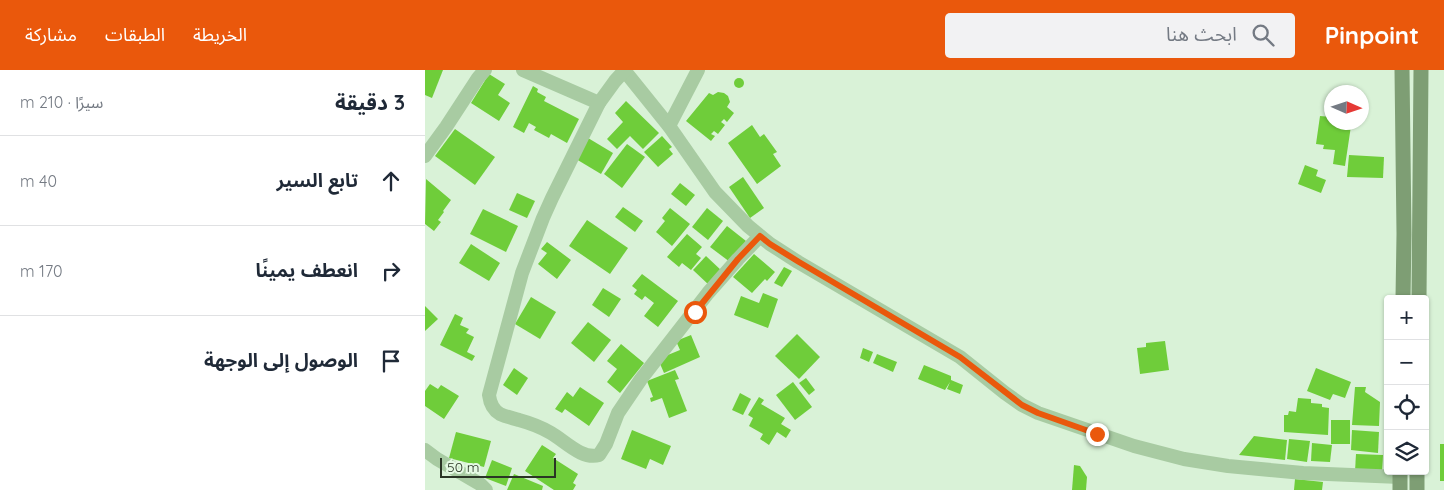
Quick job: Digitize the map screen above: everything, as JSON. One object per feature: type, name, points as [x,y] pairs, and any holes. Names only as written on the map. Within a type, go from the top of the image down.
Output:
[{"type":"main road","points":[[1402,70],[1403,295]]},
{"type":"main road","points":[[1419,295],[1421,70]]},
{"type":"main road","points":[[1417,475],[1417,490]]},
{"type":"street","points":[[425,156],[485,70]]},
{"type":"street","points":[[523,70],[599,103]]},
{"type":"street","points":[[760,236],[708,294],[636,385],[618,413],[606,444],[599,455],[594,456],[582,453],[539,426],[500,414],[490,403],[489,395],[522,273],[552,198],[599,103],[624,70],[669,126],[715,192],[731,210],[760,236],[799,262],[960,357],[1022,405],[1038,413],[1134,446],[1184,459],[1228,466],[1303,473],[1400,479]]},
{"type":"street","points":[[669,126],[698,70]]},
{"type":"street","points":[[425,450],[480,484],[486,490]]},
{"type":"building","points":[[425,70],[443,70],[432,98],[425,95]]},
{"type":"building","points":[[489,74],[505,84],[498,95],[510,103],[499,121],[471,103]]},
{"type":"building","points":[[739,78],[744,83],[739,88],[734,83]]},
{"type":"building","points":[[533,86],[538,89],[537,92],[546,97],[544,101],[579,119],[567,143],[551,134],[549,138],[534,130],[536,127],[529,123],[524,133],[513,127]]},
{"type":"building","points":[[718,92],[728,96],[730,102],[727,107],[734,113],[727,122],[724,119],[721,122],[725,125],[718,134],[714,131],[711,134],[715,136],[711,141],[686,121],[709,93],[713,95]]},
{"type":"building","points":[[626,101],[659,133],[643,149],[630,136],[617,149],[607,139],[623,122],[615,113]]},
{"type":"building","points":[[1320,116],[1324,116],[1324,130],[1350,130],[1345,166],[1333,164],[1335,150],[1323,149],[1324,145],[1316,144]]},
{"type":"building","points":[[752,125],[760,137],[764,134],[777,152],[773,154],[781,166],[757,184],[728,143]]},
{"type":"building","points":[[455,129],[495,157],[475,185],[435,156]]},
{"type":"building","points":[[662,136],[672,147],[669,149],[673,154],[658,167],[644,152]]},
{"type":"building","points":[[588,138],[613,153],[601,174],[576,159]]},
{"type":"building","points":[[627,144],[645,157],[622,188],[604,174]]},
{"type":"building","points":[[1349,155],[1384,157],[1383,178],[1347,177]]},
{"type":"building","points":[[1305,165],[1318,170],[1316,176],[1326,180],[1321,193],[1298,184]]},
{"type":"building","points":[[743,177],[764,208],[750,218],[729,187]]},
{"type":"building","points":[[426,179],[451,200],[438,220],[441,222],[434,231],[425,224]]},
{"type":"building","points":[[680,183],[695,195],[686,206],[671,194]]},
{"type":"building","points":[[517,193],[535,201],[527,218],[509,210]]},
{"type":"building","points":[[623,207],[643,221],[635,232],[615,217]]},
{"type":"building","points":[[670,208],[690,224],[672,246],[656,232],[665,221],[662,218]]},
{"type":"building","points":[[707,208],[723,221],[708,240],[692,227]]},
{"type":"building","points":[[483,209],[518,226],[506,252],[470,234]]},
{"type":"building","points":[[587,220],[628,248],[610,274],[569,246]]},
{"type":"building","points":[[727,226],[746,241],[730,262],[710,247]]},
{"type":"building","points":[[687,234],[702,247],[696,254],[701,258],[691,270],[682,263],[679,267],[667,257]]},
{"type":"building","points":[[547,242],[571,260],[557,279],[538,264],[547,253],[541,249]]},
{"type":"building","points":[[471,244],[500,263],[489,281],[459,263]]},
{"type":"building","points":[[754,254],[775,272],[767,281],[765,279],[752,293],[733,277]]},
{"type":"building","points":[[706,256],[723,272],[710,286],[693,270]]},
{"type":"building","points":[[784,267],[792,271],[782,287],[774,283]]},
{"type":"building","points":[[642,274],[678,301],[658,327],[644,316],[654,303],[645,296],[642,300],[634,294],[637,290],[632,286]]},
{"type":"building","points":[[603,288],[621,299],[609,317],[592,305]]},
{"type":"building","points":[[763,293],[778,299],[768,328],[734,315],[741,296],[759,303]]},
{"type":"building","points":[[531,297],[556,312],[540,339],[515,324]]},
{"type":"building","points":[[425,306],[438,319],[425,331]]},
{"type":"building","points":[[455,314],[463,318],[460,325],[469,329],[466,333],[474,337],[467,352],[475,356],[472,361],[440,345]]},
{"type":"building","points":[[588,322],[611,340],[594,362],[571,343]]},
{"type":"building","points":[[797,334],[820,357],[799,379],[775,356]]},
{"type":"building","points":[[691,335],[700,357],[664,373],[658,359],[680,350],[676,341]]},
{"type":"building","points":[[1165,341],[1169,370],[1140,374],[1137,348],[1146,347],[1146,343]]},
{"type":"building","points":[[621,344],[644,363],[620,393],[607,382],[617,369],[607,361]]},
{"type":"building","points":[[863,348],[873,352],[869,362],[860,358]]},
{"type":"building","points":[[877,354],[897,362],[893,372],[873,363]]},
{"type":"building","points":[[924,365],[951,376],[951,380],[963,385],[960,394],[947,389],[950,382],[945,390],[918,379]]},
{"type":"building","points":[[514,368],[528,378],[517,395],[503,385]]},
{"type":"building","points":[[1316,368],[1351,382],[1345,398],[1333,394],[1330,400],[1307,391]]},
{"type":"building","points":[[675,370],[679,379],[675,380],[687,411],[669,418],[662,398],[651,402],[650,398],[653,397],[647,381]]},
{"type":"building","points":[[806,378],[815,390],[809,395],[799,383]]},
{"type":"building","points":[[793,382],[812,407],[795,420],[776,395]]},
{"type":"building","points":[[430,384],[438,389],[441,385],[459,396],[444,419],[425,406],[425,391]]},
{"type":"building","points":[[580,387],[604,403],[589,426],[565,409],[562,413],[555,409],[567,392],[573,397]]},
{"type":"building","points":[[1355,387],[1366,387],[1365,392],[1380,402],[1379,426],[1352,425]]},
{"type":"building","points":[[740,393],[751,399],[743,415],[732,410]]},
{"type":"building","points":[[759,397],[764,400],[761,404],[785,418],[781,424],[791,430],[786,438],[777,432],[769,445],[760,439],[763,434],[749,426],[753,418],[748,415]]},
{"type":"building","points":[[1298,398],[1311,399],[1311,403],[1322,404],[1322,407],[1329,408],[1328,435],[1284,432],[1284,415],[1288,415],[1289,411],[1296,412]]},
{"type":"building","points":[[1331,420],[1350,420],[1350,444],[1331,444]]},
{"type":"building","points":[[632,430],[671,446],[663,465],[650,459],[646,469],[621,459]]},
{"type":"building","points":[[1352,430],[1379,432],[1378,453],[1351,450]]},
{"type":"building","points":[[456,432],[491,441],[484,467],[449,458]]},
{"type":"building","points":[[1254,436],[1287,440],[1285,460],[1239,455]]},
{"type":"building","points":[[1289,439],[1310,441],[1307,462],[1287,459]]},
{"type":"building","points":[[1312,443],[1332,445],[1330,462],[1311,461]]},
{"type":"building","points":[[1440,444],[1444,444],[1444,481],[1440,481]]},
{"type":"building","points":[[542,445],[556,454],[553,458],[578,474],[573,483],[576,485],[573,490],[554,490],[525,471]]},
{"type":"building","points":[[1356,454],[1383,455],[1382,473],[1355,471]]},
{"type":"building","points":[[492,460],[512,468],[506,486],[485,478]]},
{"type":"building","points":[[1074,465],[1080,466],[1087,477],[1086,490],[1072,490]]},
{"type":"building","points":[[514,474],[543,486],[542,490],[507,490]]},
{"type":"building","points":[[1295,479],[1323,482],[1322,490],[1294,490]]},
{"type":"route","points":[[695,312],[708,294],[760,236],[838,286],[960,357],[1022,405],[1038,413],[1097,434]]}]
